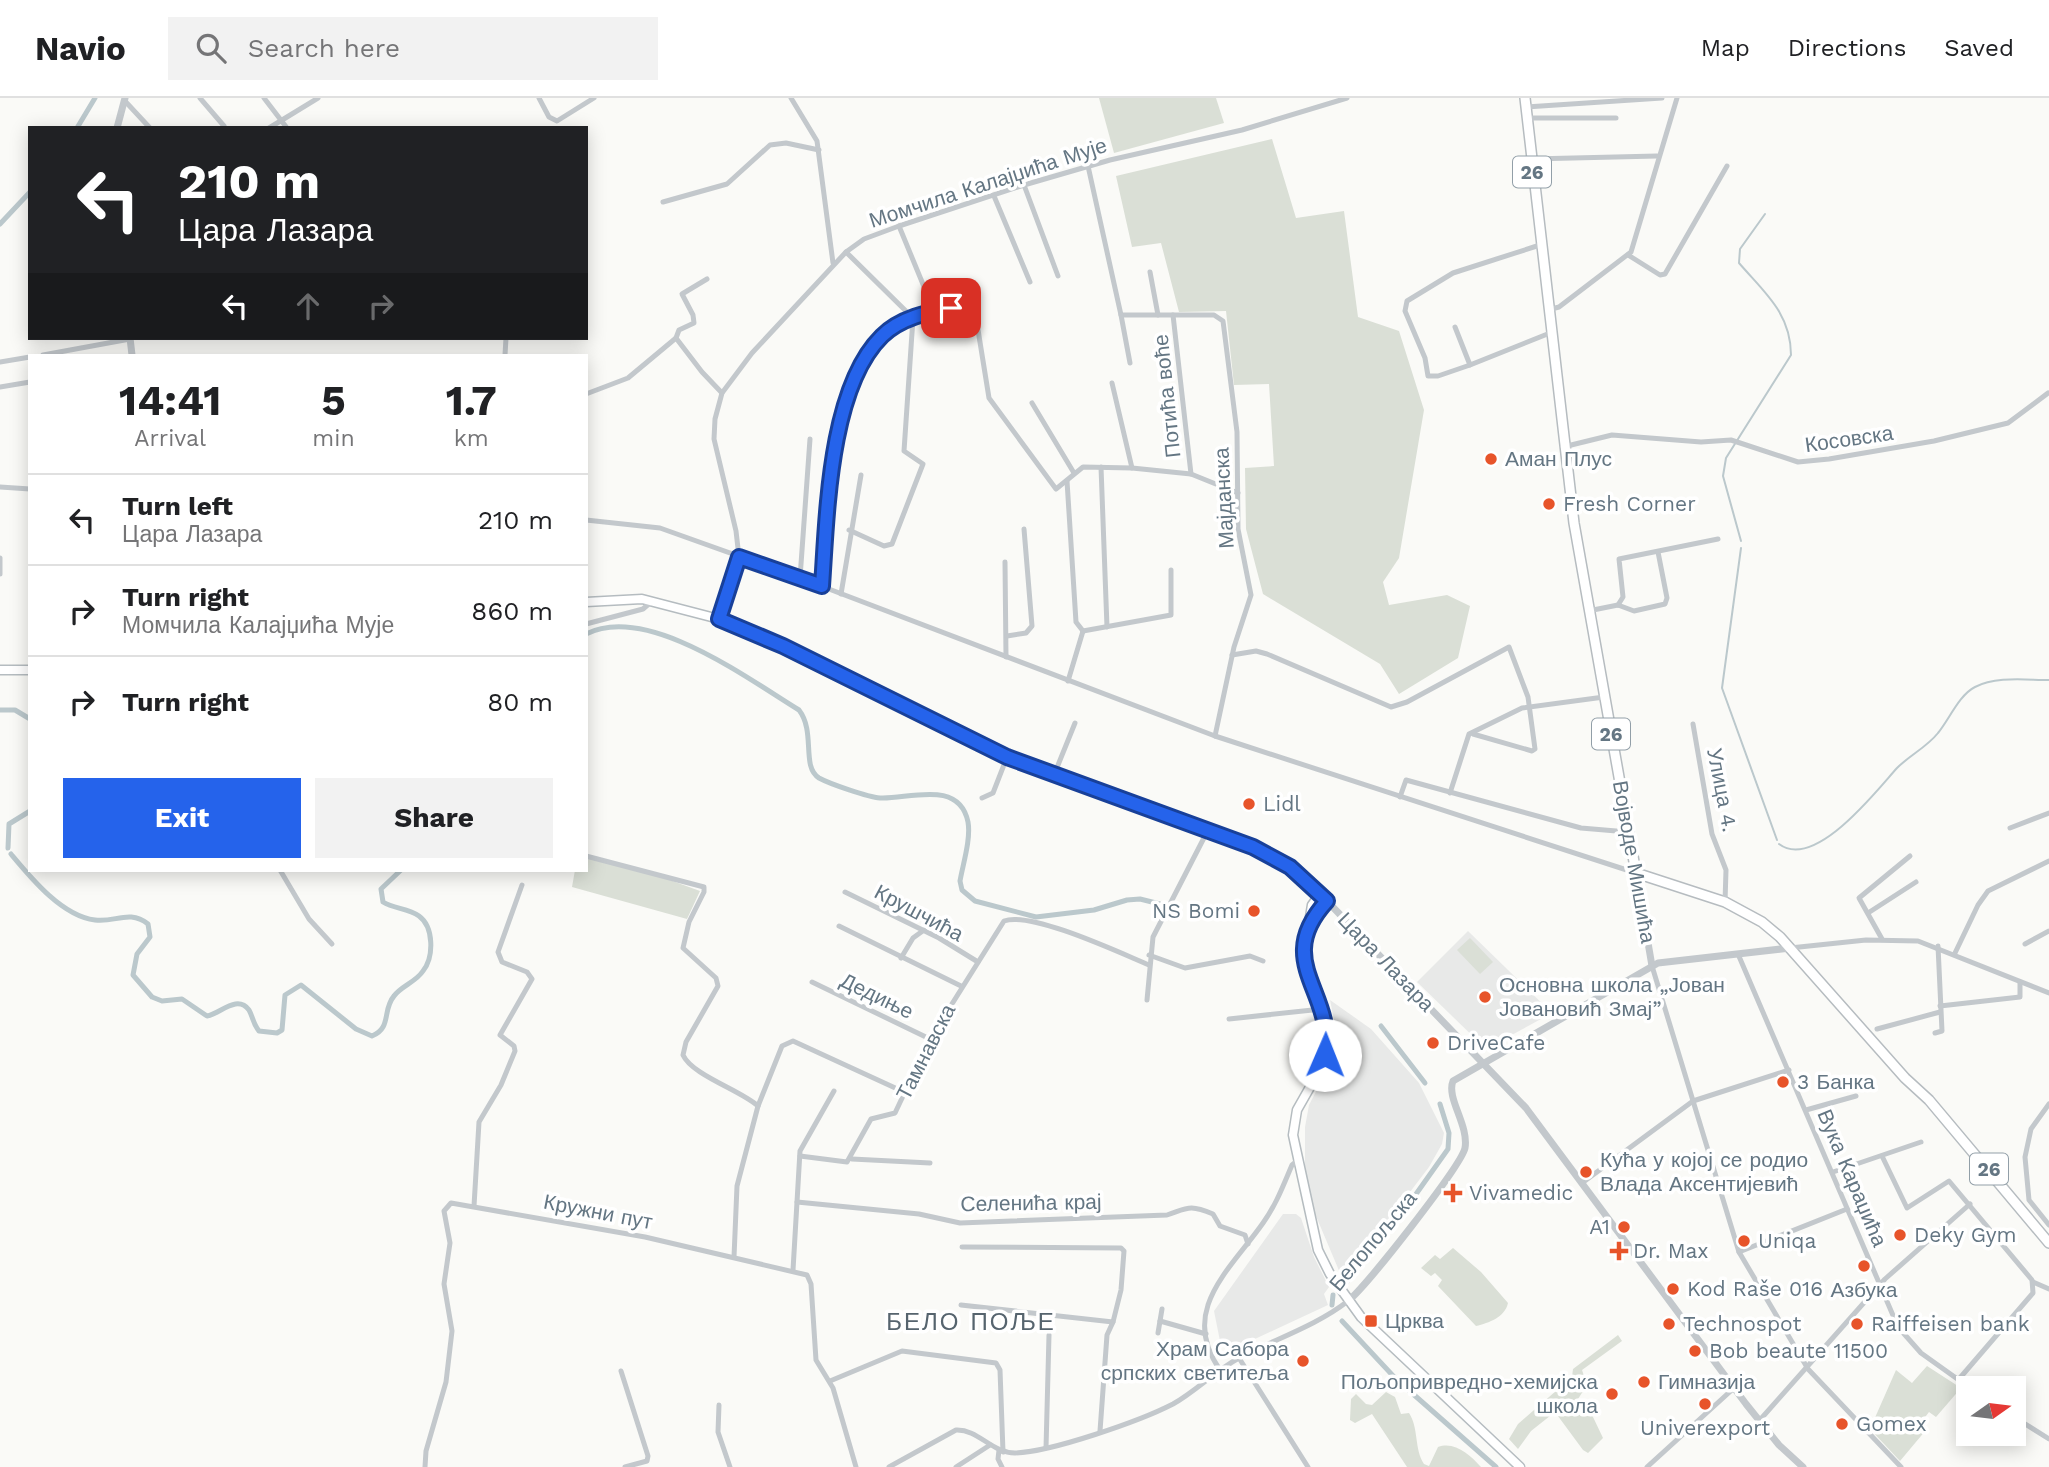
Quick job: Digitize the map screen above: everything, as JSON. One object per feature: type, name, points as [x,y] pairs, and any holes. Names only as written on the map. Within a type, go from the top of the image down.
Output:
[{"type":"main road","name":"26","points":[[1525,103],[1540,245]]},
{"type":"main road","name":"Војводе Мишића","points":[[1540,245],[1563,447],[1588,611],[1636,873]]},
{"type":"main road","name":"Цара Лазара","points":[[588,602],[625,598],[651,601],[719,619],[783,646],[1007,757],[1281,861],[1323,897]]},
{"type":"main road","points":[[0,670],[28,670]]},
{"type":"main road","name":"26","points":[[1636,873],[1725,902],[1762,922],[1790,948],[1898,1071],[1929,1100],[2049,1243]]},
{"type":"main road","points":[[1323,897],[1310,921],[1304,950],[1304,967],[1322,1009],[1326,1046],[1322,1066],[1297,1110],[1293,1135],[1318,1250],[1360,1317],[1520,1467]]},
{"type":"street","points":[[200,98],[224,126]]},
{"type":"street","points":[[264,98],[286,126]]},
{"type":"street","points":[[272,126],[318,98]]},
{"type":"street","points":[[539,98],[549,117],[557,121],[594,98]]},
{"type":"street","points":[[791,98],[816,135],[833,263]]},
{"type":"street","name":"Момчила Калајџића Мује","points":[[719,619],[739,557],[736,531],[715,439],[715,419],[722,393],[751,353],[846,252],[864,239],[1024,185],[1088,166],[1242,130],[1345,98]]},
{"type":"street","points":[[1525,103],[1662,98]]},
{"type":"street","points":[[1547,310],[1559,307],[1628,256],[1638,232],[1657,156],[1677,98]]},
{"type":"street","points":[[118,126],[125,99]]},
{"type":"street","points":[[125,99],[148,126]]},
{"type":"street","points":[[1527,118],[1616,118]]},
{"type":"street","points":[[663,202],[727,184],[770,145],[786,143],[819,150]]},
{"type":"street","points":[[1531,159],[1657,156]]},
{"type":"street","points":[[1088,166],[1130,363]]},
{"type":"street","points":[[1628,256],[1660,275],[1665,274],[1727,166]]},
{"type":"street","points":[[1024,185],[1058,276]]},
{"type":"street","points":[[994,196],[1030,282]]},
{"type":"street","points":[[899,226],[933,311]]},
{"type":"street","points":[[1540,245],[1453,273],[1435,282],[1405,305],[1425,358],[1428,376],[1438,376],[1470,365],[1550,333]]},
{"type":"street","points":[[846,252],[913,318],[904,451],[906,456],[922,460],[922,469],[892,544],[884,545],[849,530]]},
{"type":"street","points":[[1150,272],[1158,315]]},
{"type":"street","points":[[588,393],[628,378],[676,338],[679,330],[695,320],[682,294],[708,279]]},
{"type":"street","points":[[822,586],[842,414],[852,382],[882,336],[913,318],[933,311],[974,305],[989,400],[1054,488],[1059,488],[1074,473],[1032,404]]},
{"type":"street","name":"Мајданска","points":[[1121,315],[1214,315],[1223,321],[1237,432],[1238,529],[1251,595],[1232,655],[1215,736]]},
{"type":"street","name":"Потића воће","points":[[1173,315],[1191,474]]},
{"type":"street","points":[[1455,327],[1470,365]]},
{"type":"street","points":[[676,338],[722,393]]},
{"type":"street","points":[[48,354],[125,340]]},
{"type":"street","points":[[0,362],[28,357]]},
{"type":"street","points":[[0,387],[28,382]]},
{"type":"street","points":[[1112,383],[1132,468]]},
{"type":"street","name":"Косовска","points":[[1563,447],[1612,435],[1701,442],[1731,440],[1798,462],[1829,459],[1934,442],[2008,424],[2048,393]]},
{"type":"street","points":[[800,578],[810,439]]},
{"type":"street","name":"Потића воће","points":[[1074,473],[1083,467],[1101,467],[1191,474],[1238,493]]},
{"type":"street","points":[[1101,467],[1107,626]]},
{"type":"street","points":[[841,594],[849,530],[861,475]]},
{"type":"street","points":[[1067,481],[1076,622],[1083,631]]},
{"type":"street","points":[[0,487],[28,488]]},
{"type":"street","points":[[588,520],[660,528],[822,586],[1215,736],[1636,873]]},
{"type":"street","points":[[1007,636],[1026,633],[1032,626],[1024,529]]},
{"type":"street","points":[[1618,605],[1623,597],[1619,559],[1718,539]]},
{"type":"street","points":[[1588,611],[1618,605],[1634,611],[1665,604],[1667,598],[1658,552]]},
{"type":"street","points":[[0,558],[0,574]]},
{"type":"street","points":[[1005,562],[1006,657]]},
{"type":"street","points":[[1083,631],[1171,615],[1171,570]]},
{"type":"street","points":[[588,623],[643,609],[651,601]]},
{"type":"street","points":[[1068,681],[1083,631]]},
{"type":"street","points":[[1232,655],[1256,651],[1267,653],[1391,707],[1407,702],[1509,647],[1529,708],[1534,751],[1473,734]]},
{"type":"street","points":[[1450,793],[1466,737],[1517,710],[1604,697]]},
{"type":"street","points":[[1054,775],[1075,723]]},
{"type":"street","name":"Улица 4.","points":[[1693,724],[1712,834],[1726,870],[1725,902]]},
{"type":"street","points":[[982,798],[993,793],[1007,757]]},
{"type":"street","points":[[1401,797],[1406,780],[1581,828],[1628,832]]},
{"type":"street","points":[[2010,828],[2049,813]]},
{"type":"street","points":[[1147,1000],[1149,955],[1158,924],[1191,869],[1207,832]]},
{"type":"street","points":[[1882,939],[1860,897],[1910,856]]},
{"type":"street","points":[[588,857],[704,887],[684,936],[683,948],[716,978],[718,986],[686,1042],[683,1055],[697,1069],[743,1094],[758,1106]]},
{"type":"street","points":[[1955,954],[1978,905],[1988,891],[2049,861]]},
{"type":"street","points":[[281,872],[309,919],[332,944]]},
{"type":"street","name":"Војводе Мишића","points":[[1636,873],[1652,966],[1739,1252],[1808,1369],[1901,1467]]},
{"type":"street","points":[[1868,913],[1916,882]]},
{"type":"street","points":[[474,1206],[479,1122],[501,1085],[515,1051],[514,1046],[500,1035],[532,979],[527,972],[502,962],[498,952],[522,885]]},
{"type":"street","name":"Крушчића","points":[[845,892],[924,930],[978,962]]},
{"type":"street","name":"Цара Лазара","points":[[1323,897],[1485,1063],[1535,1120],[1759,1421],[1803,1467]]},
{"type":"street","name":"Тамнавска","points":[[852,1159],[869,1122],[892,1116],[930,1039],[961,986],[998,927],[1011,918],[1078,936],[1149,965]]},
{"type":"street","points":[[839,926],[961,986]]},
{"type":"street","points":[[901,958],[913,938],[924,930]]},
{"type":"street","points":[[2025,944],[2049,931]]},
{"type":"street","points":[[1485,1063],[1652,966],[1682,958],[1882,939],[1911,940],[1937,946],[2049,993]]},
{"type":"street","points":[[1935,1032],[1942,1031],[1937,946]]},
{"type":"street","name":"Вука Караџића","points":[[1738,954],[1833,1172],[1879,1286],[1906,1340],[1956,1377]]},
{"type":"street","points":[[1149,955],[1185,968],[1250,956],[1263,961]]},
{"type":"street","name":"Дедиње","points":[[811,982],[930,1039]]},
{"type":"street","points":[[1877,1029],[1940,1009],[2020,997],[2020,982]]},
{"type":"street","points":[[1230,1019],[1322,1009]]},
{"type":"street","points":[[734,1257],[737,1186],[758,1106],[782,1046],[789,1041],[904,1092]]},
{"type":"street","name":"Белопољска","points":[[1001,1451],[1046,1448],[1172,1404],[1239,1358],[1348,1301],[1443,1185],[1461,1157],[1465,1132],[1451,1083],[1485,1063]]},
{"type":"street","points":[[1582,1184],[1693,1101],[1789,1070]]},
{"type":"street","points":[[834,1091],[800,1156],[793,1270],[807,1275],[810,1281],[816,1360],[830,1381],[856,1467]]},
{"type":"street","points":[[1806,1110],[1856,1096]]},
{"type":"street","points":[[2049,1104],[2031,1129],[2025,1157],[2029,1200],[2049,1225]]},
{"type":"street","points":[[1833,1172],[1922,1143]]},
{"type":"street","points":[[800,1156],[842,1163],[852,1159],[930,1163]]},
{"type":"street","points":[[1882,1156],[1894,1187],[1907,1208],[1949,1181],[2027,1271],[2033,1282],[2033,1293]]},
{"type":"street","points":[[1220,1370],[1206,1334],[1205,1315],[1210,1294],[1274,1206],[1292,1166],[1297,1161]]},
{"type":"street","name":"Селенића крај","points":[[797,1202],[919,1214],[960,1223],[1167,1215],[1181,1207],[1189,1207],[1213,1214],[1221,1227],[1245,1235],[1248,1244]]},
{"type":"street","name":"Кружни пут","points":[[425,1467],[426,1451],[446,1382],[451,1343],[452,1324],[444,1283],[450,1243],[444,1211],[452,1203],[793,1270]]},
{"type":"street","points":[[1759,1421],[1879,1286],[1970,1204]]},
{"type":"street","points":[[1739,1252],[1847,1209]]},
{"type":"street","points":[[962,1247],[1121,1248],[1124,1251],[1114,1322],[1107,1335],[1100,1431]]},
{"type":"street","points":[[2033,1282],[2048,1288]]},
{"type":"street","points":[[1962,1376],[2033,1293],[2048,1288]]},
{"type":"street","points":[[961,1305],[1114,1322]]},
{"type":"street","points":[[1158,1333],[1162,1309]]},
{"type":"street","points":[[1160,1321],[1206,1334]]},
{"type":"street","points":[[1046,1448],[1049,1335]]},
{"type":"street","points":[[830,1381],[902,1351],[996,1363],[1000,1370],[1001,1451],[998,1459],[1002,1467]]},
{"type":"street","points":[[1239,1358],[1308,1467]]},
{"type":"street","points":[[621,1371],[648,1456],[647,1461],[625,1467]]},
{"type":"street","points":[[1647,1467],[1734,1388]]},
{"type":"street","points":[[719,1405],[718,1432],[730,1467]]},
{"type":"street","points":[[2026,1424],[2049,1440]]},
{"type":"street","points":[[889,1467],[958,1429],[1001,1451]]},
{"type":"street","points":[[956,1467],[990,1445]]},
{"type":"shaded area","points":[[1099,98],[1216,98],[1224,123],[1114,153]]},
{"type":"shaded area","points":[[1272,139],[1296,218],[1344,211],[1358,317],[1399,331],[1424,410],[1399,558],[1383,582],[1389,605],[1447,595],[1470,606],[1458,658],[1399,694],[1380,664],[1263,594],[1246,529],[1245,468],[1274,466],[1269,384],[1234,385],[1226,311],[1179,312],[1161,243],[1132,247],[1116,176]]},
{"type":"shaded area","points":[[588,858],[645,871],[700,891],[687,919],[572,887],[575,872],[588,872]]},
{"type":"shaded area","name":"Основна школа „Јован Јовановић Змај”","points":[[1468,931],[1552,1013],[1486,1049],[1417,982]]},
{"type":"shaded area","points":[[1470,938],[1493,962],[1480,974],[1457,950]]},
{"type":"shaded area","points":[[1330,1000],[1371,1029],[1419,1083],[1444,1133],[1442,1144],[1429,1167],[1343,1280],[1313,1209],[1305,1166],[1305,1127],[1309,1105],[1334,1057],[1335,1025]]},
{"type":"shaded area","points":[[1283,1214],[1296,1214],[1301,1218],[1314,1257],[1329,1287],[1324,1294],[1328,1305],[1227,1352],[1220,1341],[1214,1311]]},
{"type":"shaded area","points":[[1453,1248],[1481,1272],[1508,1303],[1504,1312],[1496,1319],[1476,1326],[1438,1286],[1442,1280],[1435,1273],[1431,1276],[1421,1268],[1435,1255],[1440,1259]]},
{"type":"shaded area","points":[[1618,1335],[1622,1341],[1582,1370],[1587,1385],[1578,1399],[1593,1417],[1603,1438],[1588,1453],[1555,1412],[1531,1431],[1518,1449],[1509,1439],[1518,1424],[1572,1377],[1573,1369]]},
{"type":"shaded area","points":[[1927,1366],[1956,1385],[1956,1394],[1936,1417],[1929,1412],[1919,1425],[1926,1430],[1900,1461],[1870,1429],[1896,1370],[1912,1383]]},
{"type":"shaded area","points":[[1386,1392],[1395,1397],[1401,1414],[1409,1413],[1424,1464],[1429,1466],[1438,1447],[1450,1446],[1467,1454],[1481,1467],[1407,1467],[1372,1414],[1355,1423],[1350,1420],[1351,1399],[1356,1394],[1366,1404],[1372,1405]]},
{"type":"waterway","points":[[78,126],[95,98]]},
{"type":"waterway","points":[[0,224],[28,194]]},
{"type":"waterway","points":[[1741,541],[1723,476],[1726,458],[1791,355],[1790,340],[1781,315],[1739,263],[1740,249],[1765,214]]},
{"type":"waterway","points":[[1741,548],[1722,688],[1777,840]]},
{"type":"waterway","points":[[588,633],[611,627],[638,628],[667,636],[753,681],[799,710],[807,728],[811,766],[814,773],[824,781],[880,798],[930,794],[954,800],[963,808],[969,829],[960,881],[962,890],[975,901],[1036,917],[1094,910],[1127,900],[1140,899],[1160,904]]},
{"type":"waterway","points":[[1779,844],[1794,849],[1810,847],[1827,838],[1860,809],[1897,768],[1934,738],[1959,702],[1975,687],[2001,680],[2049,680]]},
{"type":"waterway","points":[[0,710],[15,710],[28,718]]},
{"type":"waterway","points":[[8,848],[9,824],[28,812]]},
{"type":"waterway","points":[[11,854],[48,894],[71,911],[95,920],[135,917],[148,924],[150,937],[137,954],[133,975],[152,997],[162,1001],[182,999],[207,1016],[239,1004],[249,1010],[259,1031],[277,1033],[282,1030],[285,995],[301,985],[356,1029],[372,1036],[382,1028],[390,1001],[420,975],[427,965],[431,950],[430,935],[424,921],[415,913],[383,902],[381,889],[399,872]]},
{"type":"waterway","points":[[1381,1026],[1425,1083]]},
{"type":"waterway","points":[[1404,1211],[1448,1149],[1449,1133],[1440,1104]]},
{"type":"waterway","points":[[1342,1288],[1390,1228]]},
{"type":"waterway","points":[[1332,1305],[1333,1295]]},
{"type":"waterway","points":[[1342,1321],[1396,1379],[1496,1467]]},
{"type":"place","name":"Аман Плус","points":[[1491,459]]},
{"type":"place","name":"Fresh Corner","points":[[1549,504]]},
{"type":"place","name":"Lidl","points":[[1249,804]]},
{"type":"place","name":"NS Bomi","points":[[1254,911]]},
{"type":"place","name":"Основна школа „Јован Јовановић Змај”","points":[[1485,997]]},
{"type":"place","name":"DriveCafe","points":[[1433,1043]]},
{"type":"place","name":"3 Банка","points":[[1783,1082]]},
{"type":"place","name":"Кућа у којој се родио Влада Аксентијевић","points":[[1586,1172]]},
{"type":"place","name":"Vivamedic","points":[[1453,1193]]},
{"type":"place","name":"A1","points":[[1624,1227]]},
{"type":"place","name":"Deky Gym","points":[[1900,1235]]},
{"type":"place","name":"Uniqa","points":[[1744,1241]]},
{"type":"place","name":"Dr. Max","points":[[1619,1251]]},
{"type":"place","name":"Азбука","points":[[1864,1266]]},
{"type":"place","name":"Kod Raše 016","points":[[1673,1289]]},
{"type":"place","name":"Црква","points":[[1371,1321]]},
{"type":"place","name":"Technospot","points":[[1669,1324]]},
{"type":"place","name":"Raiffeisen bank","points":[[1857,1324]]},
{"type":"place","name":"Bob beaute 11500","points":[[1695,1351]]},
{"type":"place","name":"Храм Сабора српских светитеља","points":[[1303,1361]]},
{"type":"place","name":"Гимназија","points":[[1644,1382]]},
{"type":"place","name":"Пољопривредно-хемијска школа","points":[[1612,1394]]},
{"type":"place","name":"Univerexport","points":[[1705,1404]]},
{"type":"place","name":"Gomex","points":[[1842,1424]]},
{"type":"district","name":"БЕЛО ПОЉЕ","points":[[971,1322]]},
{"type":"route","points":[[951,308],[933,311],[891,328],[860,364],[854,376],[841,424],[828,513],[822,586],[739,557],[719,619],[783,646],[1007,757],[1253,847],[1290,867],[1327,901],[1310,921],[1303,959],[1306,975],[1325,1017],[1325,1055]]}]
